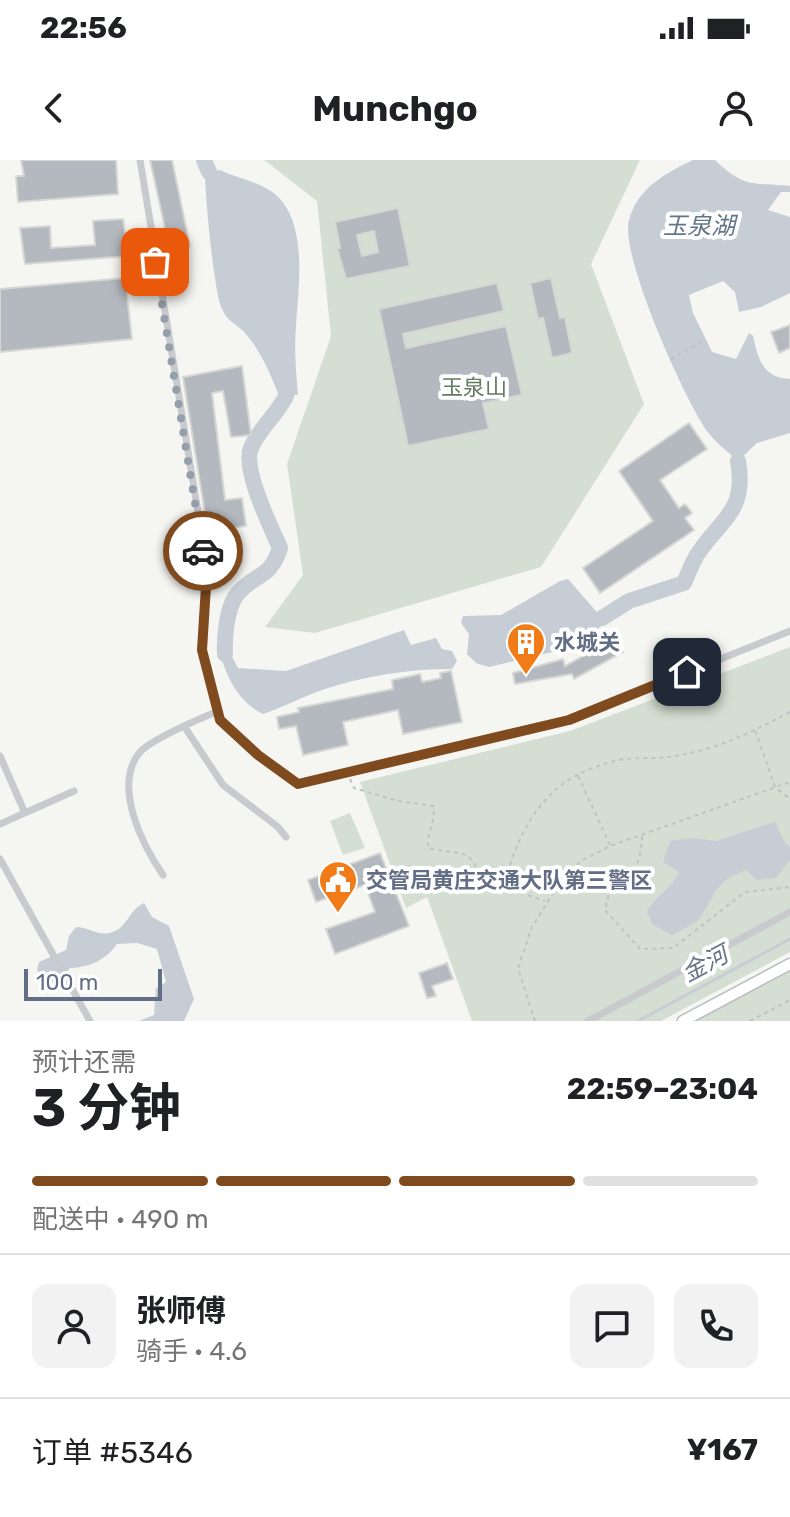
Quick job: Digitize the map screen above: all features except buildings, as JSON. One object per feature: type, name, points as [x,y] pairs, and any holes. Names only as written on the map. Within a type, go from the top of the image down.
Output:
[{"type":"street","points":[[140,160],[202,536],[206,586],[202,650],[220,720],[258,755],[298,784],[569,720],[790,631]]},
{"type":"street","points":[[163,875],[139,832],[131,803],[133,769],[141,752],[184,726],[218,711]]},
{"type":"street","points":[[184,726],[223,785],[278,827],[286,837]]},
{"type":"street","points":[[0,756],[25,813]]},
{"type":"street","points":[[0,824],[74,791]]},
{"type":"street","points":[[0,859],[90,1021]]},
{"type":"street","points":[[588,1021],[790,912]]},
{"type":"street","points":[[683,1021],[790,964]]},
{"type":"path","points":[[671,360],[683,350],[694,349],[705,339]]},
{"type":"path","points":[[503,888],[512,855],[527,822],[554,790],[578,776],[619,760],[668,757],[720,747],[790,712]]},
{"type":"path","points":[[755,730],[775,787],[790,799]]},
{"type":"path","points":[[347,773],[354,788],[398,801],[433,806],[435,815],[427,837],[428,848],[466,854],[475,859],[484,888],[503,888],[546,901]]},
{"type":"path","points":[[578,776],[610,846]]},
{"type":"path","points":[[535,1021],[518,968],[524,944],[546,901],[562,879],[581,861],[610,846],[790,782]]},
{"type":"path","points":[[642,835],[642,851],[633,875],[622,887],[609,893],[605,910],[640,949],[673,948],[745,892],[790,887]]},
{"type":"path","points":[[750,1021],[790,1000]]},
{"type":"green space","name":"玉泉山","points":[[264,160],[640,160],[591,264],[644,404],[541,567],[315,633],[265,627],[303,575],[287,464],[331,336],[317,201]]},
{"type":"green space","points":[[790,647],[790,952],[661,1021],[472,1021],[427,897],[406,908],[360,782],[570,731]]},
{"type":"green space","points":[[350,813],[365,848],[343,855],[330,821]]},
{"type":"green space","points":[[790,968],[790,1021],[690,1021]]},
{"type":"water","name":"玉泉湖","points":[[693,160],[715,160],[742,180],[790,186],[790,192],[781,192],[768,210],[790,217],[790,293],[761,307],[739,312],[735,292],[723,281],[689,295],[693,313],[712,352],[736,359],[749,333],[753,336],[763,366],[774,375],[790,379],[790,433],[757,443],[738,461],[707,431],[684,390],[643,294],[629,238],[629,220],[639,199],[662,177]]},
{"type":"water","points":[[220,170],[271,191],[292,218],[299,254],[295,343],[298,395],[279,396],[254,345],[222,309],[213,265],[205,173]]},
{"type":"water","points":[[568,579],[602,618],[603,624],[582,645],[489,667],[476,663],[467,654],[469,634],[461,623],[463,616],[501,615]]},
{"type":"water","points":[[404,630],[411,645],[436,638],[442,649],[452,651],[457,661],[452,669],[370,677],[322,690],[263,714],[248,704],[236,690],[221,656],[230,653],[238,668],[286,671]]},
{"type":"water","points":[[775,822],[790,847],[790,860],[776,878],[757,880],[746,870],[721,884],[699,919],[690,926],[672,935],[652,924],[647,912],[679,872],[663,862],[670,841],[691,838],[716,841]]},
{"type":"water","points":[[144,903],[152,917],[169,926],[194,999],[184,1021],[139,1021],[154,1015],[156,988],[166,982],[157,949],[137,943],[117,944],[97,962],[70,968],[59,982],[47,984],[37,970],[39,962],[66,950],[69,936],[76,927],[101,933],[115,931]]},
{"type":"waterway","points":[[204,160],[209,172]]},
{"type":"waterway","points":[[225,654],[227,622],[234,598],[272,565],[280,548],[259,498],[249,457],[254,441],[286,396]]},
{"type":"waterway","points":[[602,618],[629,601],[684,583],[697,555],[735,503],[739,492],[738,461]]},
{"type":"waterway","name":"金河","points":[[638,1021],[790,939]]},
{"type":"way so far","points":[[155,262],[203,551]]},
{"type":"place","name":"水城关","points":[[526,676]]},
{"type":"place","name":"交管局黄庄交通大队第三警区","points":[[338,914]]},
{"type":"route","points":[[203,551],[206,586],[202,650],[220,720],[258,755],[298,784],[569,720],[687,672]]}]
